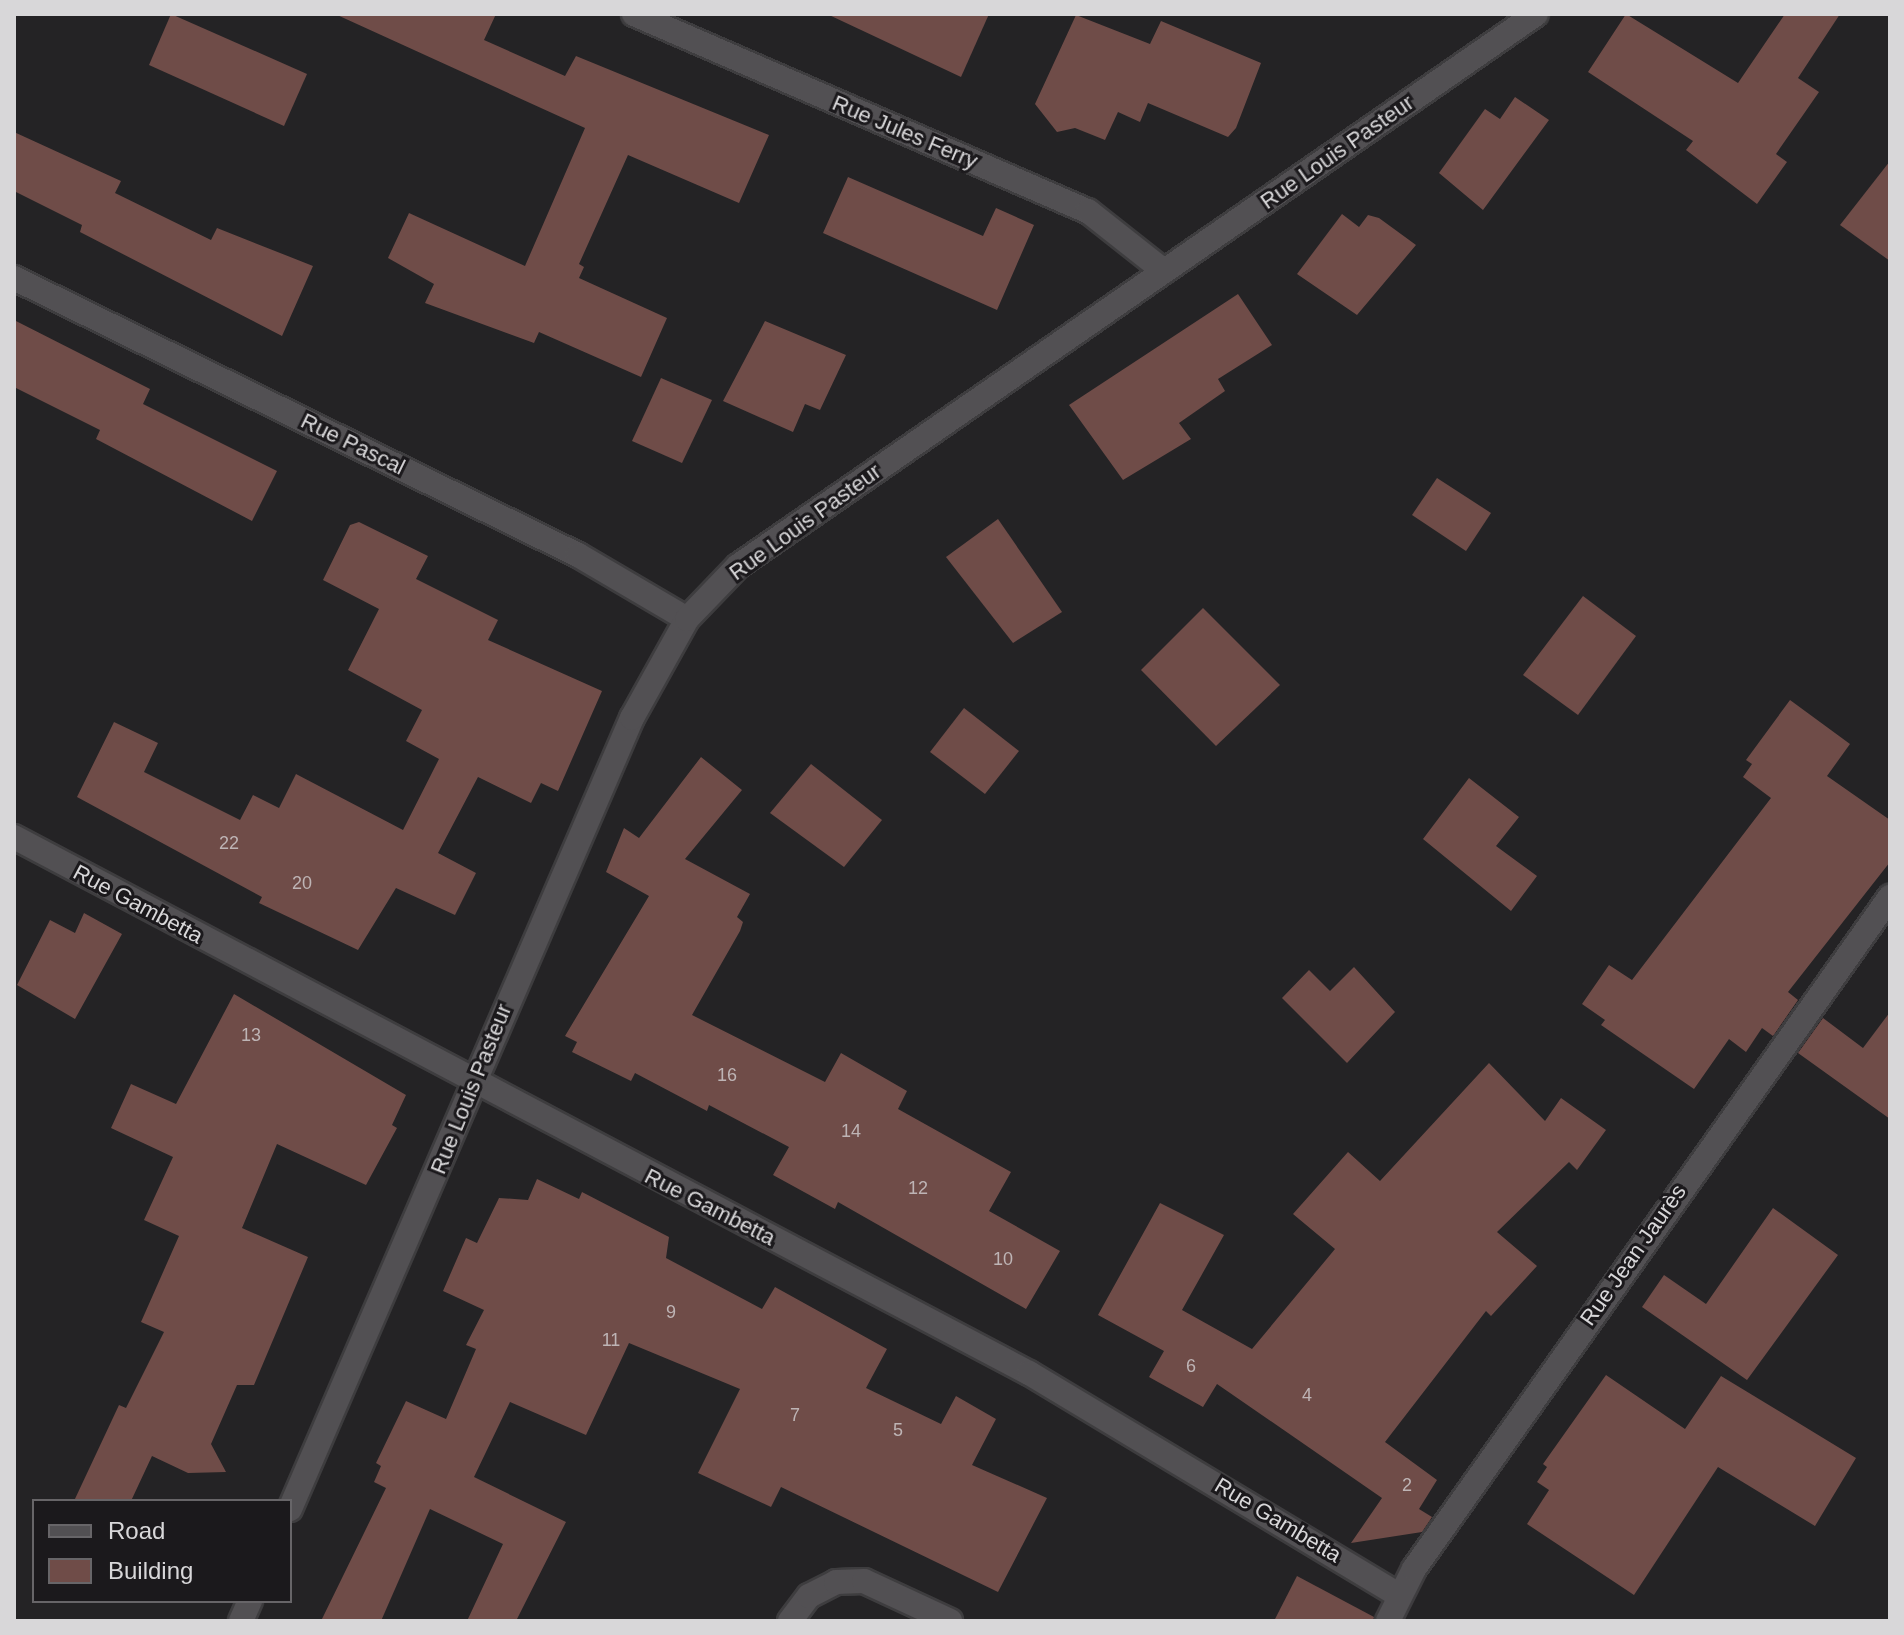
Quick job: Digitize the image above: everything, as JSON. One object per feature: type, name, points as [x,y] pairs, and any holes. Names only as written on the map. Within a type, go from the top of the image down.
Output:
[{"type":"street","name":"Rue Jules Ferry","points":[[634,14],[1088,211],[1164,271]]},
{"type":"street","name":"Rue Louis Pasteur","points":[[292,1504],[477,1086],[500,1016],[626,732],[687,619],[738,566],[1536,14]]},
{"type":"street","name":"Rue Pascal","points":[[14,278],[578,555],[687,619]]},
{"type":"street","name":"Rue Gambetta","points":[[14,837],[477,1086],[1029,1373],[1397,1594]]},
{"type":"street","name":"Rue Jean Jaurès","points":[[1388,1621],[1397,1594],[1890,897]]},
{"type":"street","points":[[790,1621],[809,1596],[836,1582],[864,1581],[950,1621]]},
{"type":"building","points":[[171,14],[307,74],[284,126],[149,65]]},
{"type":"building","points":[[335,14],[496,14],[484,40],[565,76],[576,56],[769,135],[739,203],[628,155],[579,264],[584,267],[579,278],[667,318],[641,377],[539,332],[534,343],[425,303],[434,284],[388,258],[409,213],[525,266],[585,128]]},
{"type":"building","points":[[827,14],[989,14],[961,77]]},
{"type":"building","points":[[1626,14],[1738,83],[1785,14],[1840,14],[1798,78],[1819,92],[1776,154],[1787,162],[1757,204],[1686,150],[1693,141],[1588,72]]},
{"type":"building","points":[[1076,15],[1150,44],[1161,21],[1261,63],[1236,128],[1228,137],[1148,103],[1140,122],[1118,112],[1105,140],[1075,128],[1057,132],[1035,104]]},
{"type":"building","points":[[1515,97],[1549,120],[1483,210],[1439,173],[1485,109],[1500,119]]},
{"type":"building","points":[[14,132],[121,181],[115,193],[211,240],[217,228],[313,266],[282,336],[80,232],[82,225],[14,191]]},
{"type":"building","points":[[1890,161],[1890,261],[1840,225]]},
{"type":"building","points":[[848,177],[983,236],[996,208],[1034,225],[997,310],[823,233]]},
{"type":"building","points":[[1342,214],[1359,227],[1368,215],[1379,218],[1416,245],[1357,315],[1297,274]]},
{"type":"building","points":[[1238,294],[1272,345],[1218,379],[1225,391],[1179,423],[1191,439],[1123,480],[1069,405]]},
{"type":"building","points":[[14,320],[150,389],[143,404],[277,471],[252,521],[96,439],[100,430],[14,387]]},
{"type":"building","points":[[765,321],[846,355],[820,410],[805,404],[793,432],[723,401]]},
{"type":"building","points":[[661,378],[712,400],[682,463],[632,441]]},
{"type":"building","points":[[1437,478],[1491,513],[1466,551],[1412,515]]},
{"type":"building","points":[[998,519],[1062,612],[1013,643],[946,557]]},
{"type":"building","points":[[359,522],[428,556],[416,579],[498,620],[488,640],[602,691],[558,791],[541,783],[531,803],[478,777],[438,853],[476,873],[455,915],[396,888],[358,950],[259,903],[262,897],[77,797],[114,722],[158,743],[144,772],[240,820],[253,795],[279,808],[296,774],[403,830],[439,759],[406,741],[422,710],[348,670],[379,609],[323,580],[350,525]]},
{"type":"building","points":[[1583,596],[1636,636],[1578,715],[1523,675]]},
{"type":"building","points":[[1203,608],[1280,685],[1216,746],[1141,670]]},
{"type":"building","points":[[1790,700],[1850,744],[1827,776],[1890,820],[1890,862],[1788,992],[1798,1000],[1773,1036],[1762,1028],[1746,1052],[1729,1039],[1694,1089],[1601,1025],[1605,1020],[1582,1004],[1609,965],[1632,980],[1771,798],[1743,777],[1752,764],[1746,760]]},
{"type":"building","points":[[964,708],[1019,751],[985,794],[930,752]]},
{"type":"building","points":[[701,757],[742,790],[685,859],[750,894],[737,917],[743,922],[740,931],[692,1015],[825,1082],[841,1053],[907,1091],[898,1109],[1011,1172],[989,1211],[1060,1251],[1026,1309],[838,1202],[835,1209],[773,1175],[789,1147],[709,1105],[707,1111],[635,1073],[631,1081],[572,1052],[577,1042],[565,1036],[649,896],[606,872],[624,828],[639,838]]},
{"type":"building","points":[[811,764],[882,820],[844,867],[770,813]]},
{"type":"building","points":[[1469,778],[1519,817],[1496,846],[1537,876],[1511,911],[1423,839]]},
{"type":"building","points":[[84,913],[122,934],[75,1019],[17,985],[50,920],[75,933]]},
{"type":"building","points":[[1354,967],[1395,1012],[1347,1063],[1282,998],[1309,970],[1330,991]]},
{"type":"building","points":[[234,994],[406,1095],[392,1125],[397,1128],[366,1185],[277,1144],[242,1228],[308,1257],[254,1385],[237,1385],[211,1444],[226,1472],[188,1473],[152,1456],[132,1499],[75,1499],[119,1405],[126,1408],[164,1332],[141,1322],[179,1236],[144,1220],[173,1157],[111,1128],[131,1084],[176,1104]]},
{"type":"building","points":[[1890,1012],[1890,1119],[1798,1053],[1823,1018],[1863,1048]]},
{"type":"building","points":[[1489,1063],[1545,1121],[1561,1098],[1606,1130],[1577,1170],[1569,1162],[1497,1232],[1537,1266],[1491,1316],[1486,1311],[1385,1442],[1437,1480],[1419,1509],[1432,1517],[1422,1532],[1351,1543],[1382,1498],[1217,1384],[1203,1407],[1149,1377],[1164,1351],[1098,1315],[1160,1203],[1224,1235],[1182,1310],[1252,1349],[1335,1249],[1293,1214],[1348,1152],[1380,1181]]},
{"type":"building","points":[[537,1179],[579,1199],[582,1192],[669,1237],[666,1258],[762,1309],[775,1287],[887,1349],[866,1388],[941,1424],[956,1396],[996,1419],[972,1465],[1047,1498],[998,1592],[781,1487],[771,1507],[698,1473],[740,1389],[629,1343],[586,1435],[510,1402],[474,1477],[566,1522],[516,1621],[467,1621],[503,1544],[430,1509],[381,1621],[321,1621],[386,1488],[374,1482],[381,1466],[376,1463],[406,1401],[446,1419],[476,1349],[466,1345],[484,1310],[443,1291],[466,1238],[477,1243],[499,1198],[528,1200]]},
{"type":"building","points":[[1773,1208],[1838,1255],[1747,1380],[1642,1307],[1664,1275],[1706,1304]]},
{"type":"building","points":[[1606,1375],[1685,1429],[1721,1376],[1856,1458],[1815,1526],[1718,1467],[1634,1595],[1527,1524],[1549,1490],[1537,1482],[1547,1467],[1543,1464]]},
{"type":"building","points":[[1297,1576],[1374,1617],[1373,1621],[1274,1621]]}]
